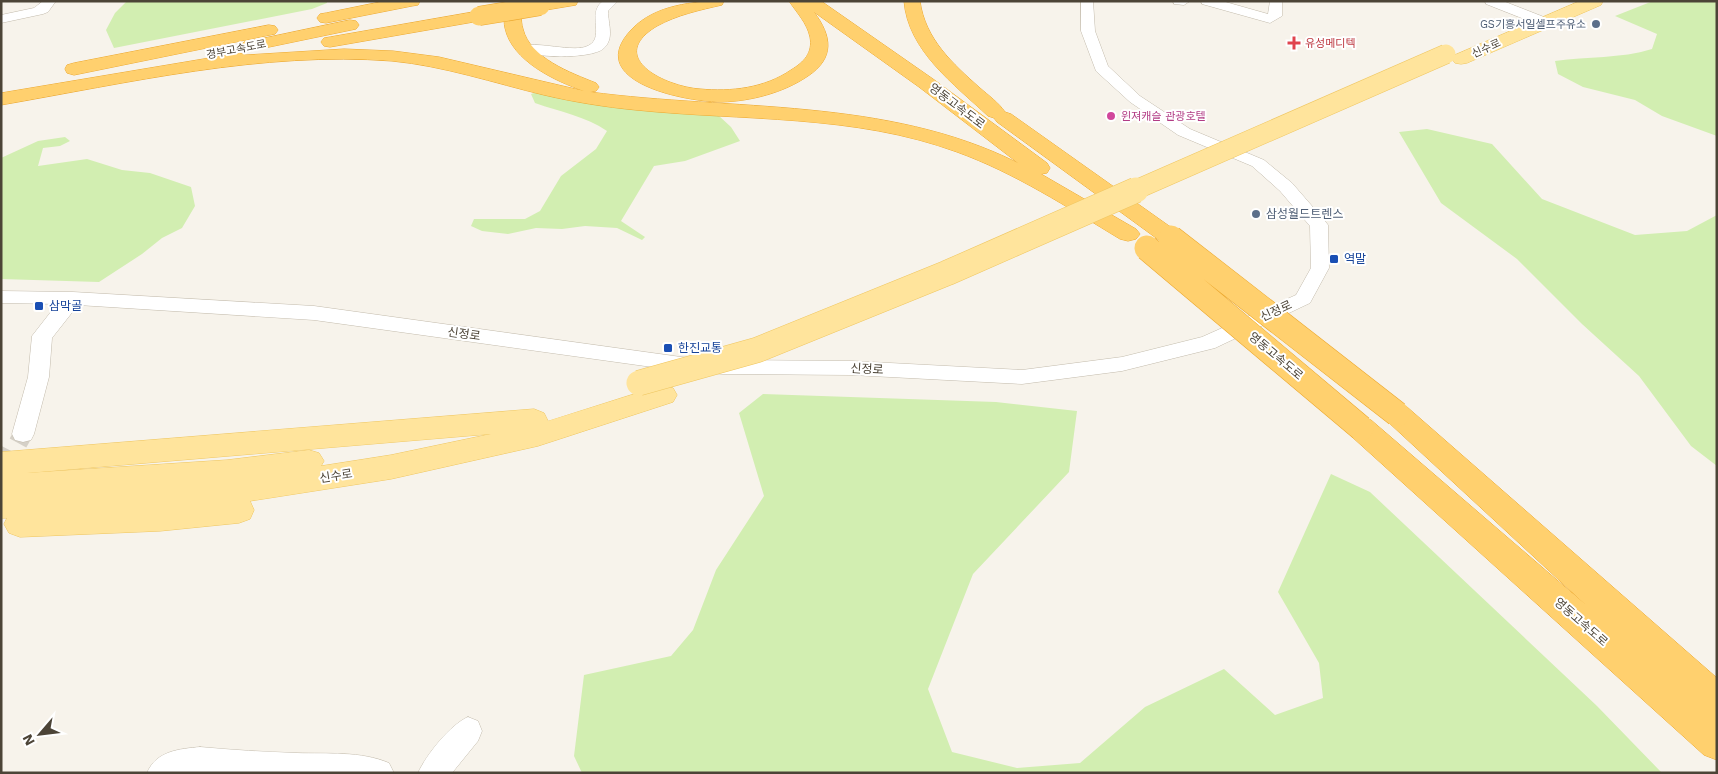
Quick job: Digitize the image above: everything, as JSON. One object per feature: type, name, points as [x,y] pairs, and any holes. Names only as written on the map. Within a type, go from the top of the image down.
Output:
[{"type":"highway","points":[[312,14],[358,1]]},
{"type":"highway","name":"경부고속도로","points":[[1,83],[412,1]]},
{"type":"highway","points":[[515,1],[513,15],[514,31],[536,59],[550,68],[571,80],[594,89],[620,96],[693,108]]},
{"type":"highway","points":[[1,98],[220,62],[475,8],[540,6],[570,1]]},
{"type":"highway","points":[[716,1],[667,15],[641,30],[628,48],[629,62],[633,68],[654,84],[683,93],[699,95],[744,94],[781,84],[801,74],[816,59],[821,46],[818,32],[803,3]]},
{"type":"highway","name":"영동고속도로","points":[[838,1],[1171,238],[1397,414],[1717,702]]},
{"type":"highway","points":[[912,1],[914,20],[933,51],[995,112]]},
{"type":"highway","name":"영동고속도로","points":[[803,3],[926,83],[1137,241],[1362,428],[1717,742]]},
{"type":"highway","name":"경부고속도로","points":[[1,98],[475,8]]},
{"type":"highway","points":[[122,59],[280,22]]},
{"type":"highway","points":[[220,62],[319,55],[378,54],[444,64],[588,98],[648,106],[824,118],[879,126],[933,138],[989,157],[1026,175],[1137,241]]},
{"type":"main road","name":"신수로","points":[[1,506],[219,494],[391,467],[536,428],[651,389],[782,356],[958,284],[1537,19],[1566,1]]},
{"type":"main road","name":"신수로","points":[[1537,19],[1595,1]]},
{"type":"main road","name":"신수로","points":[[1,487],[227,472],[390,451],[536,428]]},
{"type":"main road","points":[[1,464],[536,428]]},
{"type":"main road","points":[[1,525],[160,518],[266,506],[492,460],[536,428]]},
{"type":"street","points":[[1,19],[38,11],[43,9],[50,1]]},
{"type":"street","points":[[526,48],[568,53],[586,52],[593,49],[602,40],[601,18],[603,7],[612,1]]},
{"type":"street","name":"신정로","points":[[1,297],[73,298],[314,313],[681,364],[723,367],[852,368],[1022,377],[1122,364],[1208,343],[1303,299],[1320,268],[1320,225],[1286,187],[1258,163],[1184,132],[1135,98],[1101,68],[1088,30],[1087,1]]},
{"type":"street","points":[[1179,1],[1184,1]]},
{"type":"street","points":[[1206,1],[1270,19],[1275,16],[1276,1]]},
{"type":"street","points":[[1491,1],[1537,19]]},
{"type":"street","points":[[23,434],[41,366],[40,344],[42,336],[73,298]]},
{"type":"street","points":[[433,773],[468,731]]},
{"type":"street","points":[[162,773],[176,764],[200,762],[250,766],[347,769],[379,773]]},
{"type":"green space","points":[[127,1],[327,1],[327,3],[312,9],[114,48],[106,30],[115,13]]},
{"type":"green space","points":[[1653,1],[1717,1],[1717,136],[1662,116],[1635,100],[1583,87],[1558,74],[1555,61],[1616,56],[1652,49],[1657,34],[1615,16]]},
{"type":"green space","points":[[540,91],[718,115],[731,127],[740,141],[685,161],[654,166],[621,221],[645,237],[642,240],[617,228],[585,226],[562,229],[536,228],[508,234],[482,231],[471,226],[474,219],[525,219],[540,211],[561,176],[596,149],[607,131],[581,118],[535,103],[531,94]]},
{"type":"green space","points":[[1427,129],[1492,144],[1542,199],[1635,235],[1687,231],[1717,215],[1717,466],[1691,446],[1639,376],[1582,324],[1517,259],[1441,203],[1399,132]]},
{"type":"green space","points":[[65,137],[70,141],[60,146],[43,148],[38,166],[87,159],[122,170],[150,173],[191,187],[195,206],[182,228],[162,238],[142,254],[99,282],[1,279],[1,158],[38,141]]},
{"type":"green space","points":[[763,394],[996,402],[1077,411],[1069,472],[973,574],[928,689],[952,752],[1017,768],[1080,763],[1145,707],[1224,669],[1275,715],[1323,698],[1319,663],[1278,592],[1331,474],[1370,492],[1597,706],[1662,773],[582,773],[574,756],[584,675],[671,656],[693,630],[716,570],[764,496],[739,413]]},
{"type":"tunnel","points":[[18,443],[23,434]]},
{"type":"tunnel","points":[[1,475],[19,441]]},
{"type":"place","name":"GS기흥서일셀프주유소","points":[[1596,24]]},
{"type":"place","name":"유성메디텍","points":[[1294,43]]},
{"type":"place","name":"윈져캐슬 관광호텔","points":[[1111,116]]},
{"type":"place","name":"삼성월드트렌스","points":[[1256,214]]},
{"type":"place","name":"역말","points":[[1334,259]]},
{"type":"place","name":"삼막골","points":[[39,306]]},
{"type":"place","name":"한진교통","points":[[668,348]]}]
